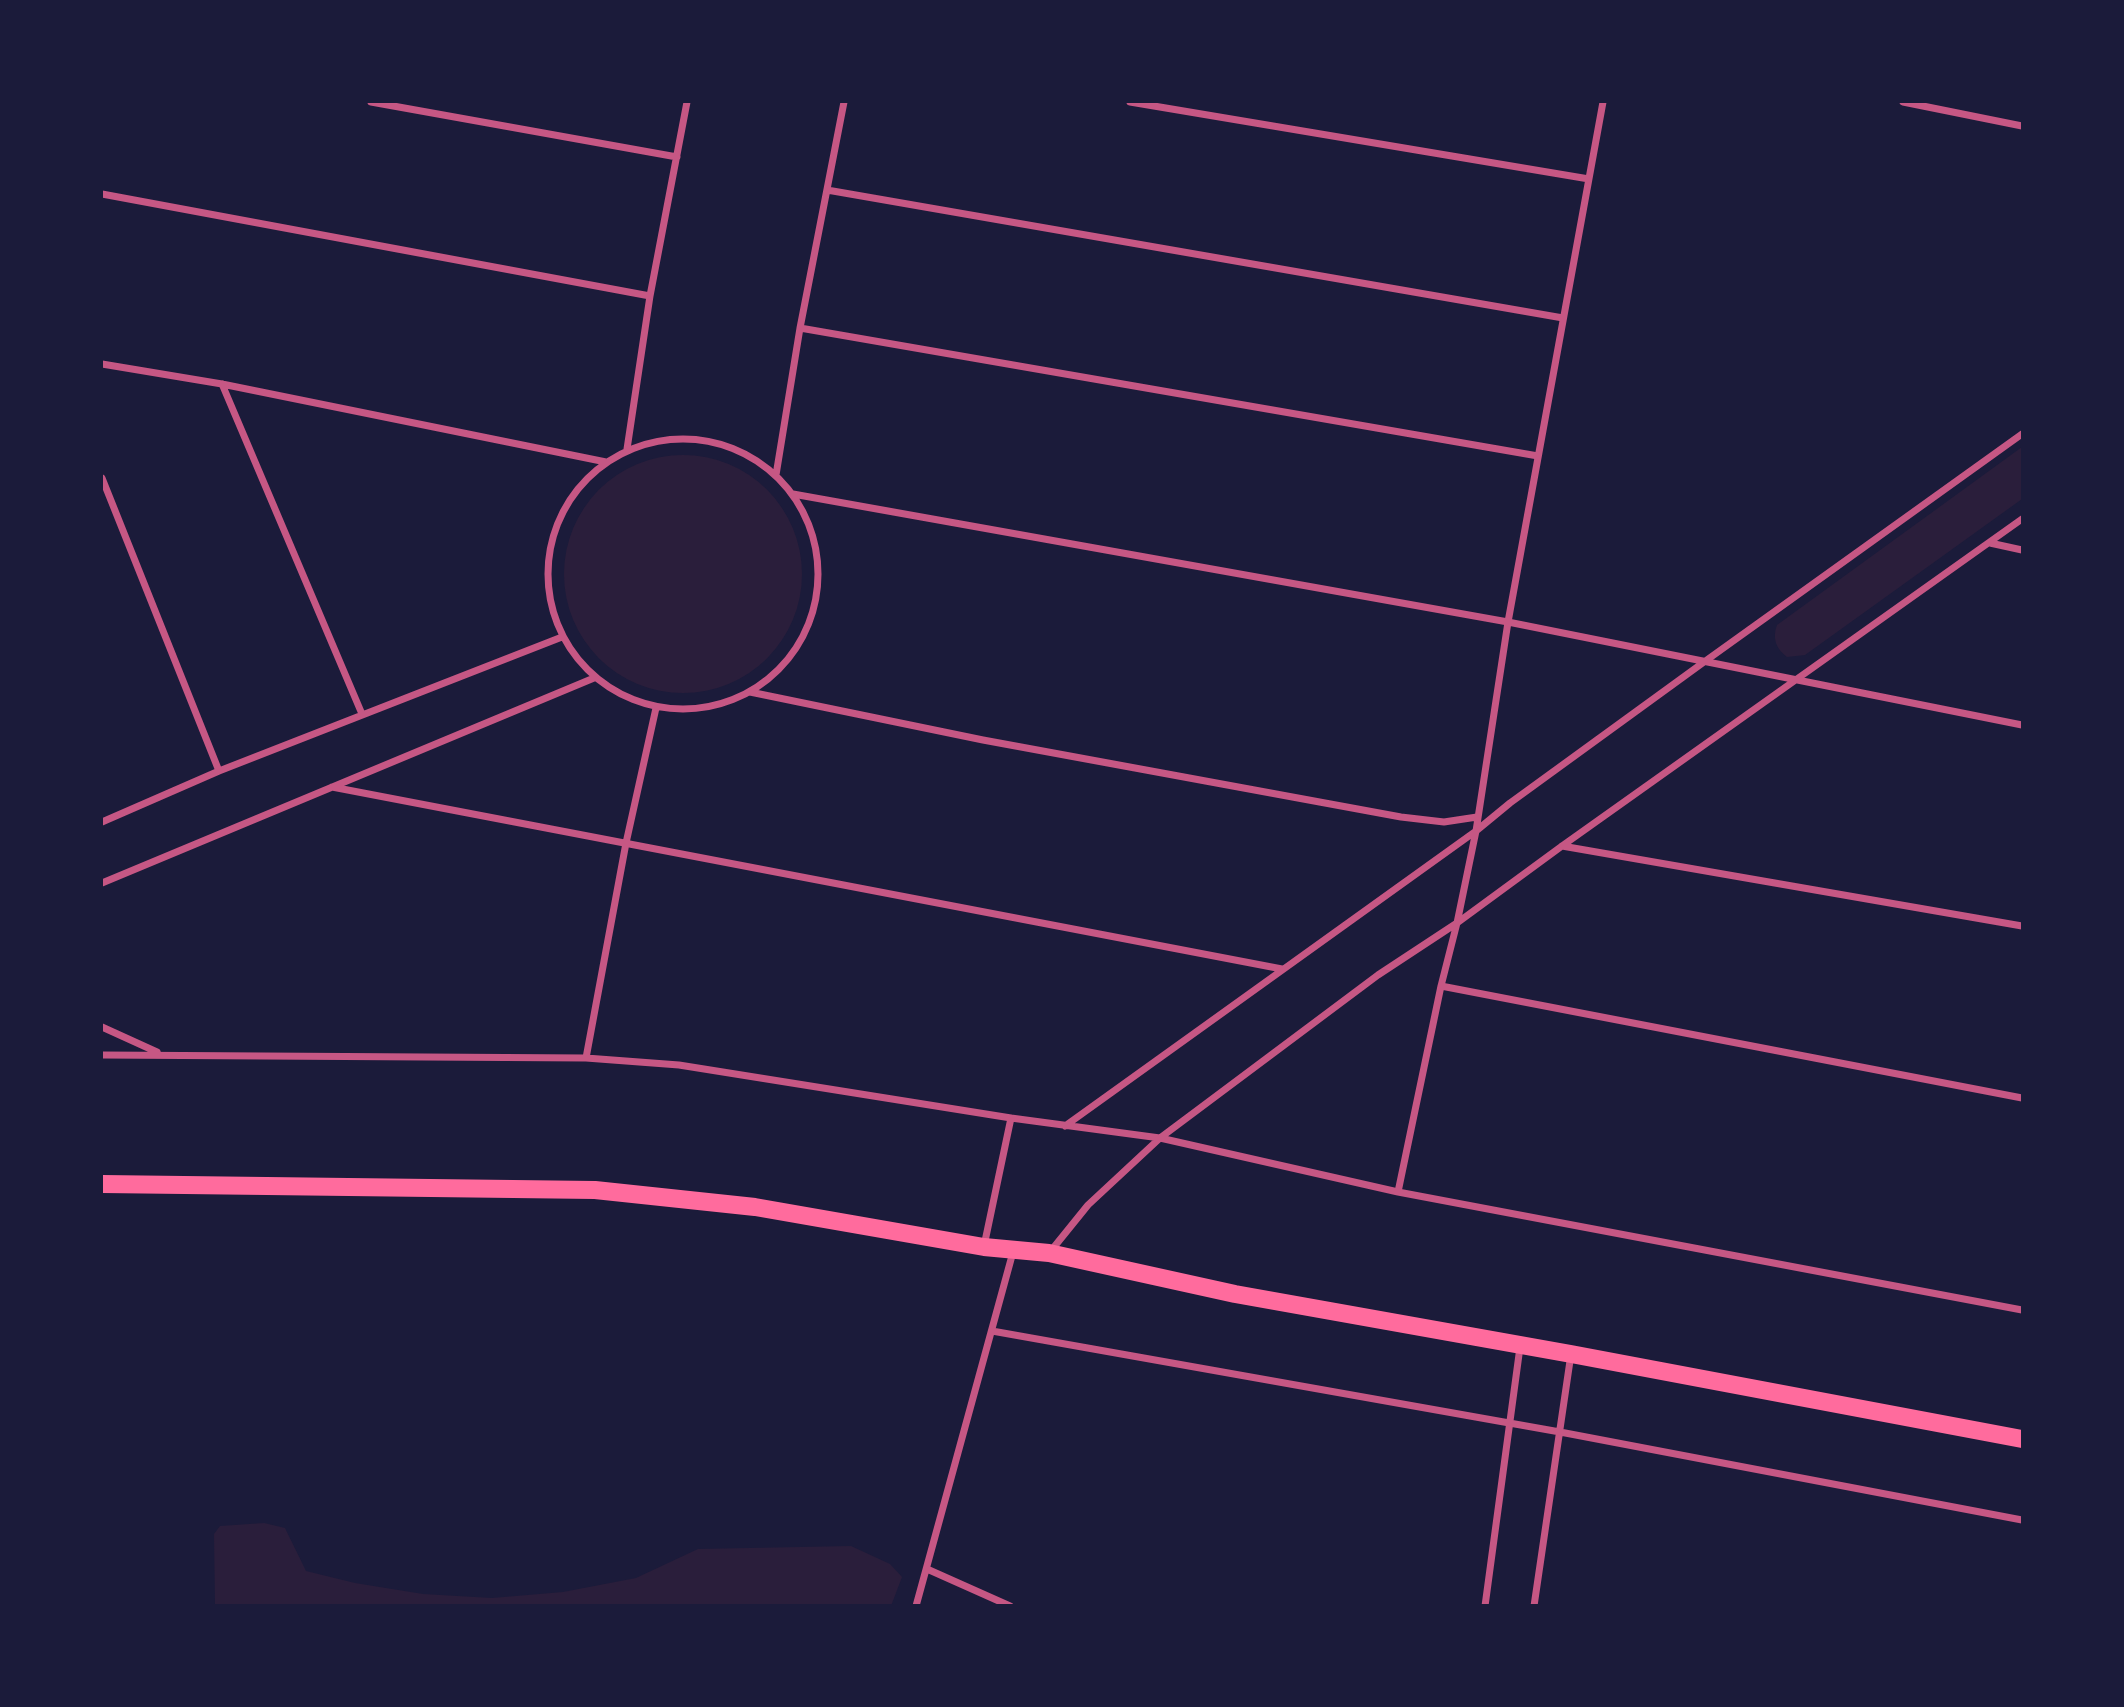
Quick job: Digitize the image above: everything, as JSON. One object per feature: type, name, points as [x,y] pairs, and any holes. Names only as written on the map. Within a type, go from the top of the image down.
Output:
[{"type":"main road","points":[[102,1184],[595,1190],[755,1207],[984,1247],[1049,1253],[1234,1294],[2022,1439]]},
{"type":"street","points":[[372,102],[677,157]]},
{"type":"street","points":[[627,449],[650,296],[687,102]]},
{"type":"street","points":[[776,475],[800,328],[844,102]]},
{"type":"street","points":[[1130,102],[1589,179]]},
{"type":"street","points":[[1398,1192],[1476,831],[1508,622],[1603,102]]},
{"type":"street","points":[[1903,102],[2022,126]]},
{"type":"street","points":[[827,190],[1563,318]]},
{"type":"street","points":[[102,194],[650,296]]},
{"type":"street","points":[[800,328],[1538,456]]},
{"type":"street","points":[[102,364],[222,384],[606,462]]},
{"type":"street","points":[[222,384],[362,714]]},
{"type":"street","points":[[1065,1126],[2022,434]]},
{"type":"street","points":[[673,438],[710,440],[746,453],[776,475],[793,494],[811,528],[818,565],[815,603],[802,638],[780,668],[750,692],[721,705],[689,710],[656,708],[623,697],[594,678],[576,659],[562,637],[548,590],[551,541],[571,496],[606,462],[627,449],[673,438]]},
{"type":"street","points":[[102,478],[219,771]]},
{"type":"street","points":[[793,494],[1508,622],[2022,726]]},
{"type":"street","points":[[1049,1253],[1087,1205],[1160,1138],[1378,975],[1457,923],[2022,519]]},
{"type":"street","points":[[1990,543],[2022,550]]},
{"type":"street","points":[[102,821],[219,771],[562,637]]},
{"type":"street","points":[[102,883],[594,678]]},
{"type":"street","points":[[750,692],[984,740],[1401,817],[1444,822],[1478,817]]},
{"type":"street","points":[[586,1058],[626,843],[656,708]]},
{"type":"street","points":[[332,787],[1282,969]]},
{"type":"street","points":[[1562,846],[2022,926]]},
{"type":"street","points":[[1441,986],[2022,1098]]},
{"type":"street","points":[[102,1027],[161,1054]]},
{"type":"street","points":[[102,1055],[586,1058],[679,1065],[1011,1118],[1160,1138],[1398,1192],[2022,1310]]},
{"type":"street","points":[[984,1247],[1011,1118]]},
{"type":"street","points":[[916,1605],[1014,1250]]},
{"type":"street","points":[[992,1331],[1560,1432],[2022,1520]]},
{"type":"street","points":[[1485,1605],[1520,1346]]},
{"type":"street","points":[[1534,1605],[1571,1354]]},
{"type":"street","points":[[927,1569],[1010,1605]]},
{"type":"shaded area","points":[[2022,447],[2022,499],[1805,655],[1787,657],[1780,650],[1775,639],[1777,625]]},
{"type":"shaded area","points":[[683,455],[706,457],[729,464],[759,482],[775,498],[797,539],[802,574],[800,597],[793,620],[775,650],[759,666],[718,688],[683,693],[660,691],[637,684],[607,666],[591,650],[569,609],[564,574],[566,551],[573,528],[591,498],[607,482],[648,460]]},
{"type":"shaded area","points":[[264,1523],[285,1528],[306,1571],[355,1583],[423,1594],[492,1598],[563,1592],[636,1578],[698,1549],[851,1546],[890,1564],[902,1577],[891,1606],[215,1605],[214,1534],[220,1526]]}]
